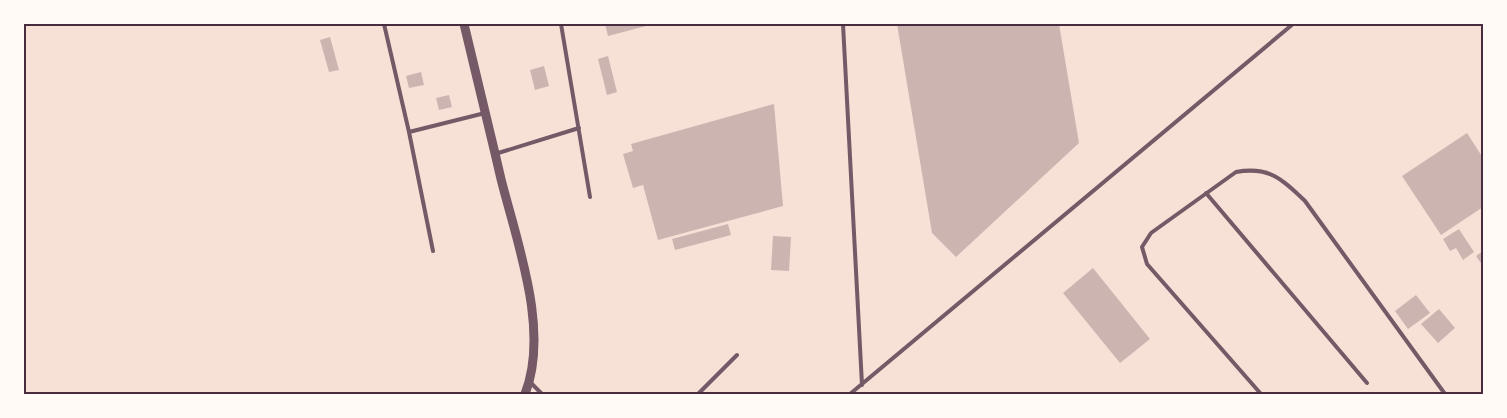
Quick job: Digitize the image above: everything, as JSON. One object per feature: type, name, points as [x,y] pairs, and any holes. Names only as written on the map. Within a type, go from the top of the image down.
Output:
[{"type":"street","points":[[464,24],[527,284],[534,334],[530,382],[525,394]]},
{"type":"lane","points":[[384,24],[409,132],[433,251]]},
{"type":"lane","points":[[561,24],[590,197]]},
{"type":"lane","points":[[843,24],[862,385]]},
{"type":"lane","points":[[850,394],[1293,24]]},
{"type":"lane","points":[[409,132],[485,113]]},
{"type":"lane","points":[[495,154],[579,128]]},
{"type":"lane","points":[[1261,394],[1147,264],[1142,247],[1151,232],[1236,172],[1252,169],[1270,172],[1290,186],[1305,201],[1445,394]]},
{"type":"lane","points":[[1206,193],[1367,383]]},
{"type":"lane","points":[[698,394],[738,354]]},
{"type":"lane","points":[[530,382],[542,394]]},
{"type":"building","points":[[605,24],[654,24],[608,36]]},
{"type":"building","points":[[897,24],[1059,24],[1079,143],[956,257],[932,233]]},
{"type":"building","points":[[330,37],[339,70],[329,72],[320,40]]},
{"type":"building","points":[[608,56],[617,92],[607,95],[598,59]]},
{"type":"building","points":[[544,66],[549,86],[535,90],[530,70]]},
{"type":"building","points":[[421,72],[424,85],[409,88],[406,76]]},
{"type":"building","points":[[449,95],[452,107],[439,110],[436,98]]},
{"type":"building","points":[[774,104],[783,206],[658,240],[643,185],[633,188],[623,154],[633,151],[631,144]]},
{"type":"building","points":[[1467,133],[1483,158],[1483,207],[1441,235],[1402,176]]},
{"type":"building","points":[[728,224],[731,235],[675,250],[672,239]]},
{"type":"building","points":[[1459,229],[1474,252],[1463,260],[1456,248],[1450,251],[1443,239]]},
{"type":"building","points":[[773,236],[791,237],[789,271],[771,270]]},
{"type":"building","points":[[1483,251],[1483,266],[1476,256]]},
{"type":"building","points":[[1093,268],[1150,339],[1120,363],[1063,293]]},
{"type":"building","points":[[1416,295],[1430,313],[1408,329],[1395,311]]},
{"type":"building","points":[[1439,309],[1455,328],[1438,343],[1421,324]]}]
